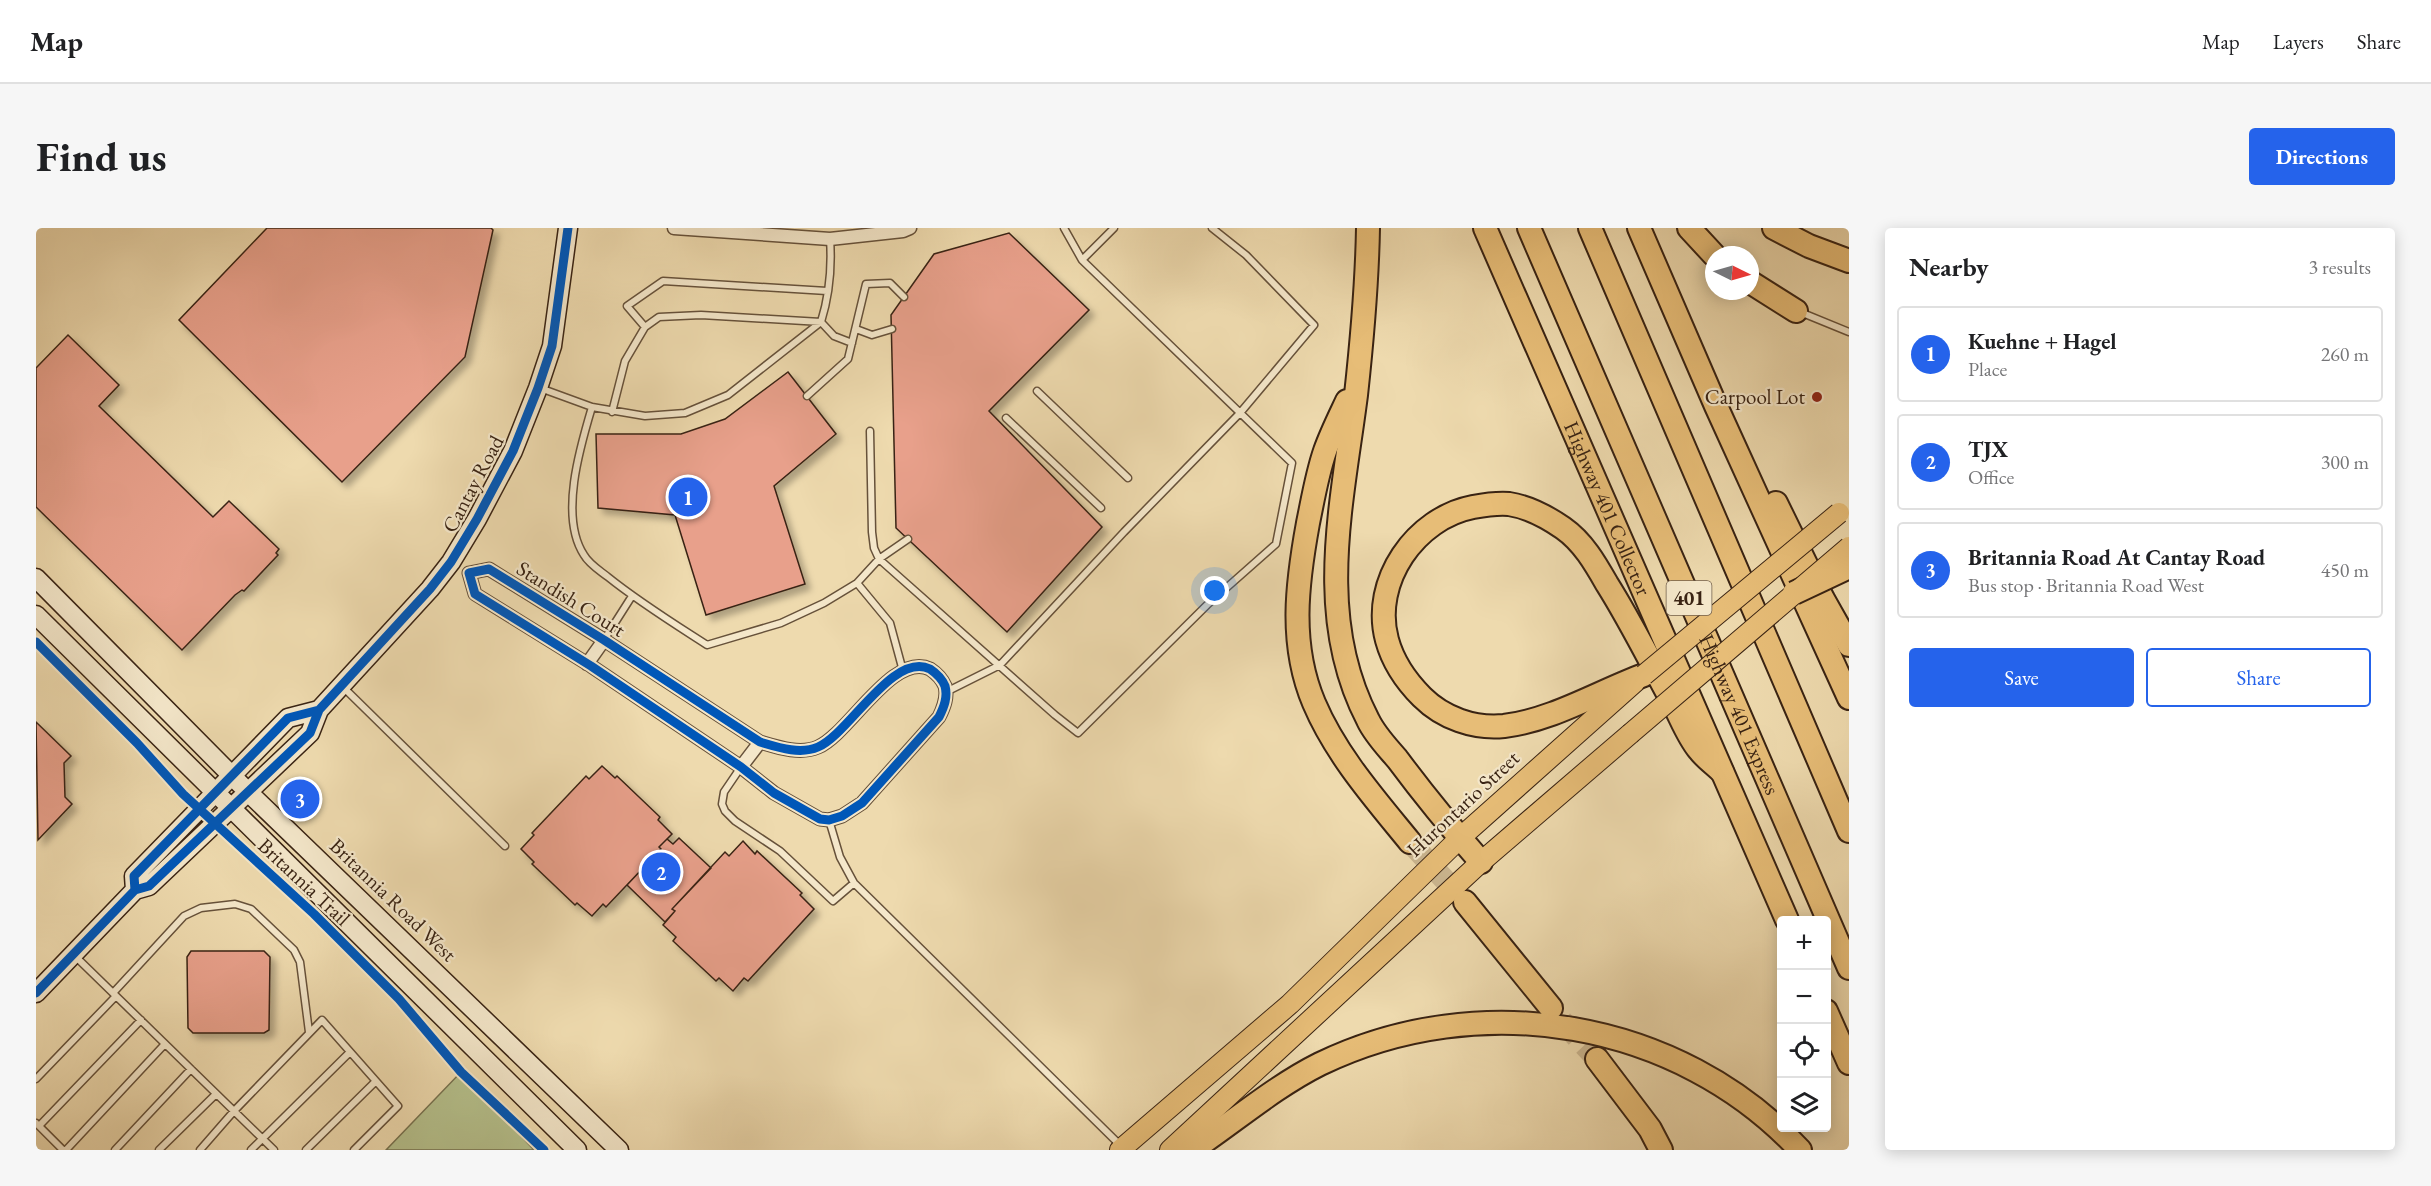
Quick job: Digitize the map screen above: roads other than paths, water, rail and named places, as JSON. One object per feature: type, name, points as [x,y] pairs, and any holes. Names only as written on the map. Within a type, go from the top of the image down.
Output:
[{"type":"highway","points":[[1368,228],[1367,280],[1358,375],[1338,526],[1335,580],[1340,638],[1351,682],[1368,722],[1481,862]]},
{"type":"highway","name":"Highway 401 Collector","points":[[1485,228],[1785,916]]},
{"type":"highway","name":"Highway 401 Express","points":[[1529,228],[1849,968]]},
{"type":"highway","name":"401","points":[[1590,228],[1849,831]]},
{"type":"highway","points":[[1639,228],[1716,406],[1849,698]]},
{"type":"highway","points":[[1689,228],[1706,246]]},
{"type":"highway","points":[[1774,228],[1801,242],[1849,261]]},
{"type":"highway","points":[[1759,288],[1796,311]]},
{"type":"highway","points":[[1358,375],[1325,453],[1311,508],[1300,567],[1296,615],[1299,649],[1314,702],[1325,725],[1366,789],[1410,842]]},
{"type":"highway","points":[[1716,406],[1763,477],[1823,599],[1849,645]]},
{"type":"highway","points":[[1644,675],[1611,694],[1532,720],[1503,726],[1474,725],[1452,718],[1430,705],[1408,684],[1394,661],[1386,638],[1384,612],[1389,583],[1399,559],[1415,539],[1434,523],[1456,510],[1508,504],[1538,513],[1565,529],[1585,547],[1617,600],[1698,750],[1722,772]]},
{"type":"highway","points":[[1794,593],[1849,567]]},
{"type":"highway","points":[[1805,728],[1849,815]]},
{"type":"highway","points":[[1465,902],[1551,1008]]},
{"type":"highway","points":[[1831,1020],[1849,1063]]},
{"type":"highway","points":[[1192,1150],[1272,1093],[1318,1065],[1348,1052],[1410,1032],[1448,1025],[1498,1022],[1554,1024],[1592,1031],[1653,1051],[1683,1064],[1738,1097],[1763,1115],[1800,1150]]},
{"type":"highway","points":[[1597,1059],[1650,1129],[1661,1150]]},
{"type":"main road","name":"Cantay Road","points":[[135,890],[149,886],[310,733],[319,710],[452,562],[513,451],[538,388],[552,346],[567,228]]},
{"type":"main road","points":[[1644,675],[1844,510]]},
{"type":"main road","points":[[1170,1150],[1481,862],[1849,547]]},
{"type":"main road","name":"Britannia Road West","points":[[36,578],[240,801],[577,1150]]},
{"type":"main road","name":"Britannia Road West","points":[[36,615],[223,783]]},
{"type":"main road","name":"Hurontario Street","points":[[1122,1149],[1290,1004],[1611,694]]},
{"type":"main road","points":[[36,993],[135,890],[134,876],[288,718],[319,710]]},
{"type":"main road","name":"Britannia Road West","points":[[240,801],[619,1150]]},
{"type":"street","points":[[675,228],[830,238],[903,231],[910,228]]},
{"type":"street","points":[[452,562],[469,573],[475,594],[587,664],[741,767],[797,808],[820,819],[829,820],[851,812],[876,788],[939,717],[946,701],[946,692],[936,673],[927,668],[917,667],[903,671]]},
{"type":"street","name":"Standish Court","points":[[469,573],[489,569],[604,640],[760,742],[800,750],[820,746],[837,734],[877,691],[903,671]]},
{"type":"street","points":[[587,664],[604,640]]},
{"type":"street","points":[[741,767],[760,742]]},
{"type":"lane","points":[[870,431],[872,532],[874,548],[879,559],[1078,733],[1207,605],[1276,544],[1292,463],[1082,260],[1064,228]]},
{"type":"lane","points":[[1082,260],[1114,228]]},
{"type":"lane","points":[[946,692],[1000,665],[1124,532],[1240,413],[1314,325],[1246,255],[1212,228]]},
{"type":"lane","points":[[538,388],[591,407],[645,416],[674,416],[721,398],[738,388],[820,322],[827,291],[831,255],[830,238]]},
{"type":"lane","points":[[645,327],[627,306],[663,281],[827,291]]},
{"type":"lane","points":[[807,396],[848,359],[866,284],[890,283],[904,297]]},
{"type":"lane","points":[[1796,311],[1849,332]]},
{"type":"lane","points":[[612,412],[624,361],[645,327],[660,317],[701,315],[820,322],[834,336],[852,343]]},
{"type":"lane","points":[[856,329],[872,335],[891,329]]},
{"type":"lane","points":[[1037,391],[1128,478]]},
{"type":"lane","points":[[591,407],[574,470],[576,538],[582,553],[589,562],[632,596],[706,645],[781,623],[824,603],[857,583],[879,559],[908,539]]},
{"type":"lane","points":[[1006,418],[1101,508]]},
{"type":"lane","points":[[857,583],[890,623],[903,671]]},
{"type":"lane","points":[[604,640],[632,596]]},
{"type":"lane","points":[[341,686],[505,846]]},
{"type":"lane","points":[[741,767],[722,798],[722,804],[728,816],[780,851],[833,901],[854,883]]},
{"type":"lane","points":[[829,820],[840,857],[854,883],[1122,1149]]},
{"type":"lane","points":[[36,1079],[184,916],[201,908],[235,904],[251,909],[294,950],[300,962],[309,1032]]},
{"type":"lane","points":[[73,954],[274,1150]]},
{"type":"lane","points":[[141,1020],[38,1125],[65,1150],[164,1045]]},
{"type":"lane","points":[[200,1150],[234,1111],[322,1020],[398,1106],[354,1150]]},
{"type":"lane","points":[[251,1150],[350,1052]]},
{"type":"lane","points":[[115,1150],[191,1069]]},
{"type":"lane","points":[[306,1150],[376,1081]]},
{"type":"lane","points":[[159,1150],[216,1094]]},
{"type":"tunnel","points":[[1410,842],[1465,902]]},
{"type":"tunnel","points":[[1562,1021],[1597,1059]]},
{"type":"place","name":"Carpool Lot","points":[[1817,397]]},
{"type":"place","name":"Kuehne + Hagel","points":[[688,497]]},
{"type":"place","name":"Britannia Road At Cantay Road","points":[[300,799]]},
{"type":"place","name":"TJX","points":[[661,872]]}]
